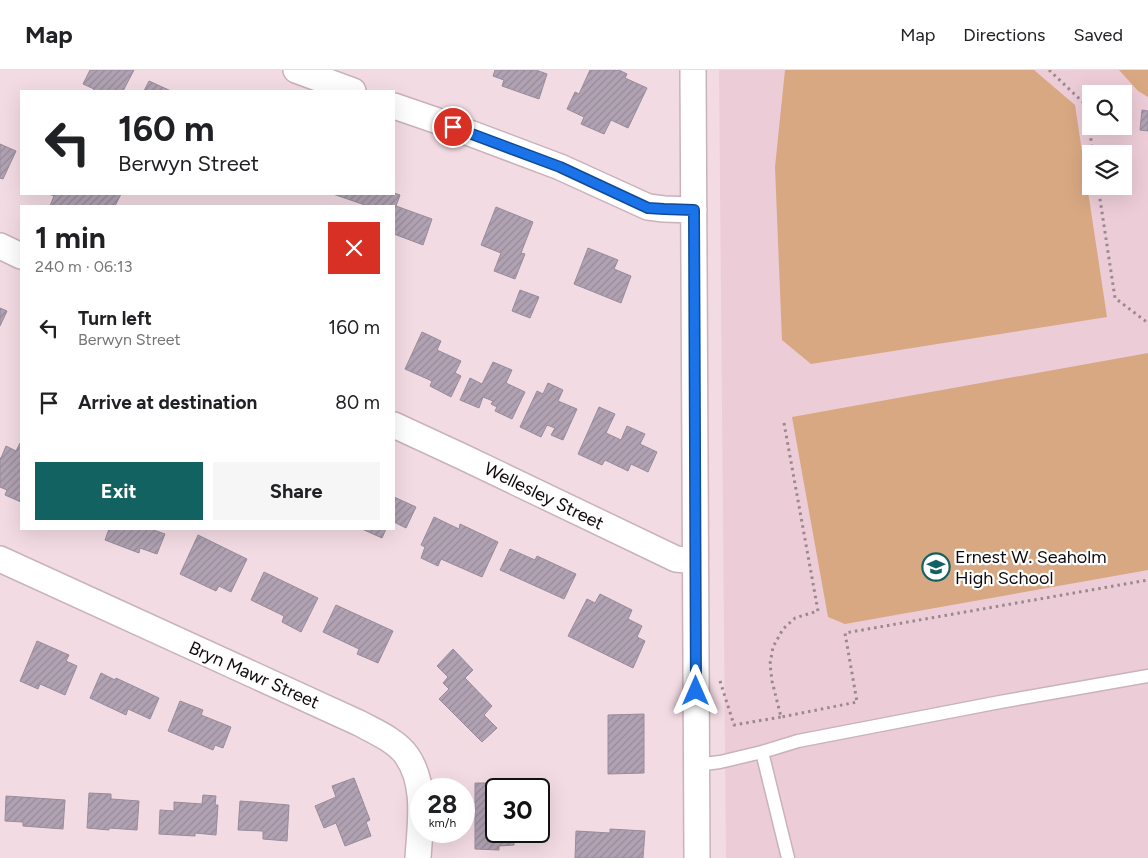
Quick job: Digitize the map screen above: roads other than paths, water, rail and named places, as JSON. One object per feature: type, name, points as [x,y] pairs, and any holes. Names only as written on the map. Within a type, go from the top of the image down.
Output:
[{"type":"street","points":[[296,70],[349,90]]},
{"type":"street","points":[[694,70],[697,858]]},
{"type":"street","points":[[395,106],[560,167],[648,208],[694,210]]},
{"type":"street","points":[[0,246],[20,256]]},
{"type":"street","name":"Wellesley Street","points":[[395,425],[676,559],[695,561]]},
{"type":"street","name":"Bryn Mawr Street","points":[[0,558],[385,736],[406,754],[416,772],[420,816],[418,858]]},
{"type":"lane","points":[[696,766],[720,762],[798,742],[1000,702],[1148,676]]},
{"type":"lane","points":[[762,752],[788,858]]},
{"type":"place","name":"Ernest W. Seaholm High School","points":[[936,567]]}]
